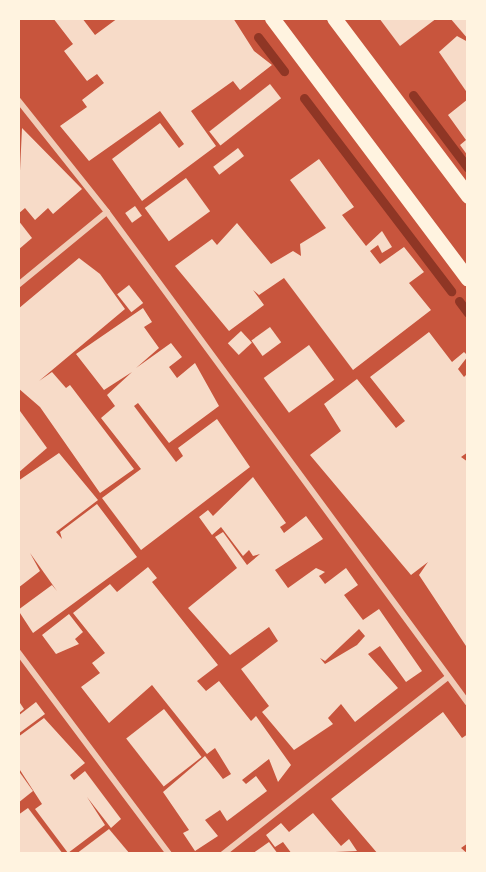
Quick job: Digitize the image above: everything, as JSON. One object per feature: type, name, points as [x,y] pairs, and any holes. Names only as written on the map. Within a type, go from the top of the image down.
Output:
[{"type":"main road","points":[[272,18],[468,279]]},
{"type":"main road","points":[[334,18],[468,196]]},
{"type":"street","points":[[18,100],[107,212],[468,703]]},
{"type":"street","points":[[18,285],[107,212]]},
{"type":"street","points":[[18,652],[169,854]]},
{"type":"street","points":[[224,854],[448,677]]},
{"type":"building","points":[[53,18],[82,18],[95,35],[118,18],[233,18],[254,51],[272,65],[240,90],[233,81],[191,111],[216,146],[142,201],[112,159],[160,123],[179,148],[184,144],[160,111],[89,161],[60,126],[87,107],[82,100],[104,83],[97,74],[87,81],[64,51],[73,44]]},
{"type":"building","points":[[379,18],[437,18],[400,46]]},
{"type":"building","points":[[450,18],[468,18],[468,39]]},
{"type":"building","points":[[457,36],[468,42],[468,94],[439,52]]},
{"type":"building","points":[[270,84],[281,98],[220,146],[209,131]]},
{"type":"building","points":[[468,99],[468,156],[460,145],[466,140],[448,115]]},
{"type":"building","points":[[22,128],[82,189],[53,214],[48,208],[35,220],[25,208],[18,214]]},
{"type":"building","points":[[238,148],[244,156],[219,175],[213,167]]},
{"type":"building","points":[[319,159],[354,207],[342,215],[366,246],[382,231],[392,247],[382,253],[378,245],[370,251],[380,264],[404,247],[424,272],[409,283],[431,310],[353,370],[284,278],[259,295],[253,290],[264,305],[229,331],[175,266],[212,239],[217,245],[237,223],[271,264],[293,251],[301,256],[300,244],[326,228],[290,180]]},
{"type":"building","points":[[186,178],[210,211],[169,241],[145,208]]},
{"type":"building","points":[[135,206],[142,216],[132,223],[125,213]]},
{"type":"building","points":[[18,220],[32,238],[18,250]]},
{"type":"building","points":[[79,258],[100,274],[125,309],[39,381],[52,372],[66,388],[70,385],[134,469],[100,493],[40,407],[18,388],[18,309]]},
{"type":"building","points":[[129,285],[143,303],[131,312],[117,294]]},
{"type":"building","points":[[143,308],[152,322],[144,327],[159,348],[136,368],[171,343],[182,357],[169,367],[177,378],[195,363],[219,406],[169,443],[138,403],[134,406],[176,462],[183,456],[178,448],[217,419],[250,467],[141,550],[102,498],[141,469],[101,418],[115,406],[107,395],[132,372],[104,390],[76,354]]},
{"type":"building","points":[[270,327],[281,342],[263,356],[251,341]]},
{"type":"building","points":[[241,331],[252,343],[239,355],[228,343]]},
{"type":"building","points":[[429,332],[452,362],[464,352],[468,356],[458,369],[464,377],[468,373],[468,452],[461,457],[468,462],[468,649],[419,575],[428,562],[411,575],[310,455],[341,431],[324,404],[357,379],[396,428],[405,421],[370,377]]},
{"type":"building","points":[[309,345],[334,380],[289,413],[264,378]]},
{"type":"building","points":[[20,411],[47,448],[18,473],[18,413]]},
{"type":"building","points":[[59,453],[98,500],[56,532],[62,539],[60,532],[97,504],[137,557],[33,633],[18,610],[52,585],[57,591],[30,553],[40,571],[18,588],[18,481]]},
{"type":"building","points":[[253,477],[286,523],[280,527],[284,533],[306,516],[323,539],[275,570],[288,588],[316,568],[325,572],[319,576],[325,584],[346,568],[358,585],[344,595],[363,620],[379,609],[422,671],[406,682],[380,646],[368,654],[398,688],[355,722],[341,704],[328,718],[333,724],[294,750],[262,712],[269,706],[241,669],[278,641],[269,627],[230,655],[188,608],[237,568],[215,537],[223,532],[247,565],[260,554],[253,556],[249,550],[243,556],[221,527],[212,535],[199,517],[208,510],[213,516]],"holes":[[[359,629],[365,636],[357,645],[325,664],[320,658],[325,661]]]},
{"type":"building","points":[[148,567],[157,578],[152,582],[218,665],[197,681],[206,691],[219,681],[251,721],[256,716],[291,765],[278,782],[269,759],[242,780],[246,784],[256,776],[267,791],[227,821],[220,810],[205,820],[218,836],[195,851],[183,833],[189,830],[163,792],[205,756],[223,779],[231,774],[215,748],[207,754],[152,685],[109,723],[81,687],[100,673],[92,663],[105,653],[73,613],[110,584],[117,592]]},
{"type":"building","points":[[69,614],[83,632],[75,639],[79,644],[56,654],[42,635]]},
{"type":"building","points":[[18,700],[24,709],[18,714]]},
{"type":"building","points":[[36,702],[45,714],[18,734],[18,716]]},
{"type":"building","points":[[164,709],[202,757],[164,787],[126,739]]},
{"type":"building","points":[[443,712],[462,738],[468,734],[468,843],[461,848],[468,854],[378,854],[331,799]]},
{"type":"building","points":[[44,718],[85,763],[70,775],[74,780],[85,771],[121,819],[111,828],[87,797],[105,825],[68,853],[35,809],[42,804],[18,767],[18,737]]},
{"type":"building","points":[[18,770],[33,791],[18,803]]},
{"type":"building","points":[[28,808],[63,854],[18,854],[18,815]]},
{"type":"building","points":[[313,813],[341,846],[349,839],[357,851],[292,854],[283,842],[275,847],[266,835],[281,823],[289,832]]},
{"type":"building","points":[[109,829],[130,854],[76,854]]},
{"type":"building","points":[[269,842],[278,854],[252,854]]},
{"type":"waterway","points":[[258,37],[284,71]]},
{"type":"waterway","points":[[413,95],[468,168]]},
{"type":"waterway","points":[[304,98],[451,291]]},
{"type":"waterway","points":[[459,301],[468,313]]}]
